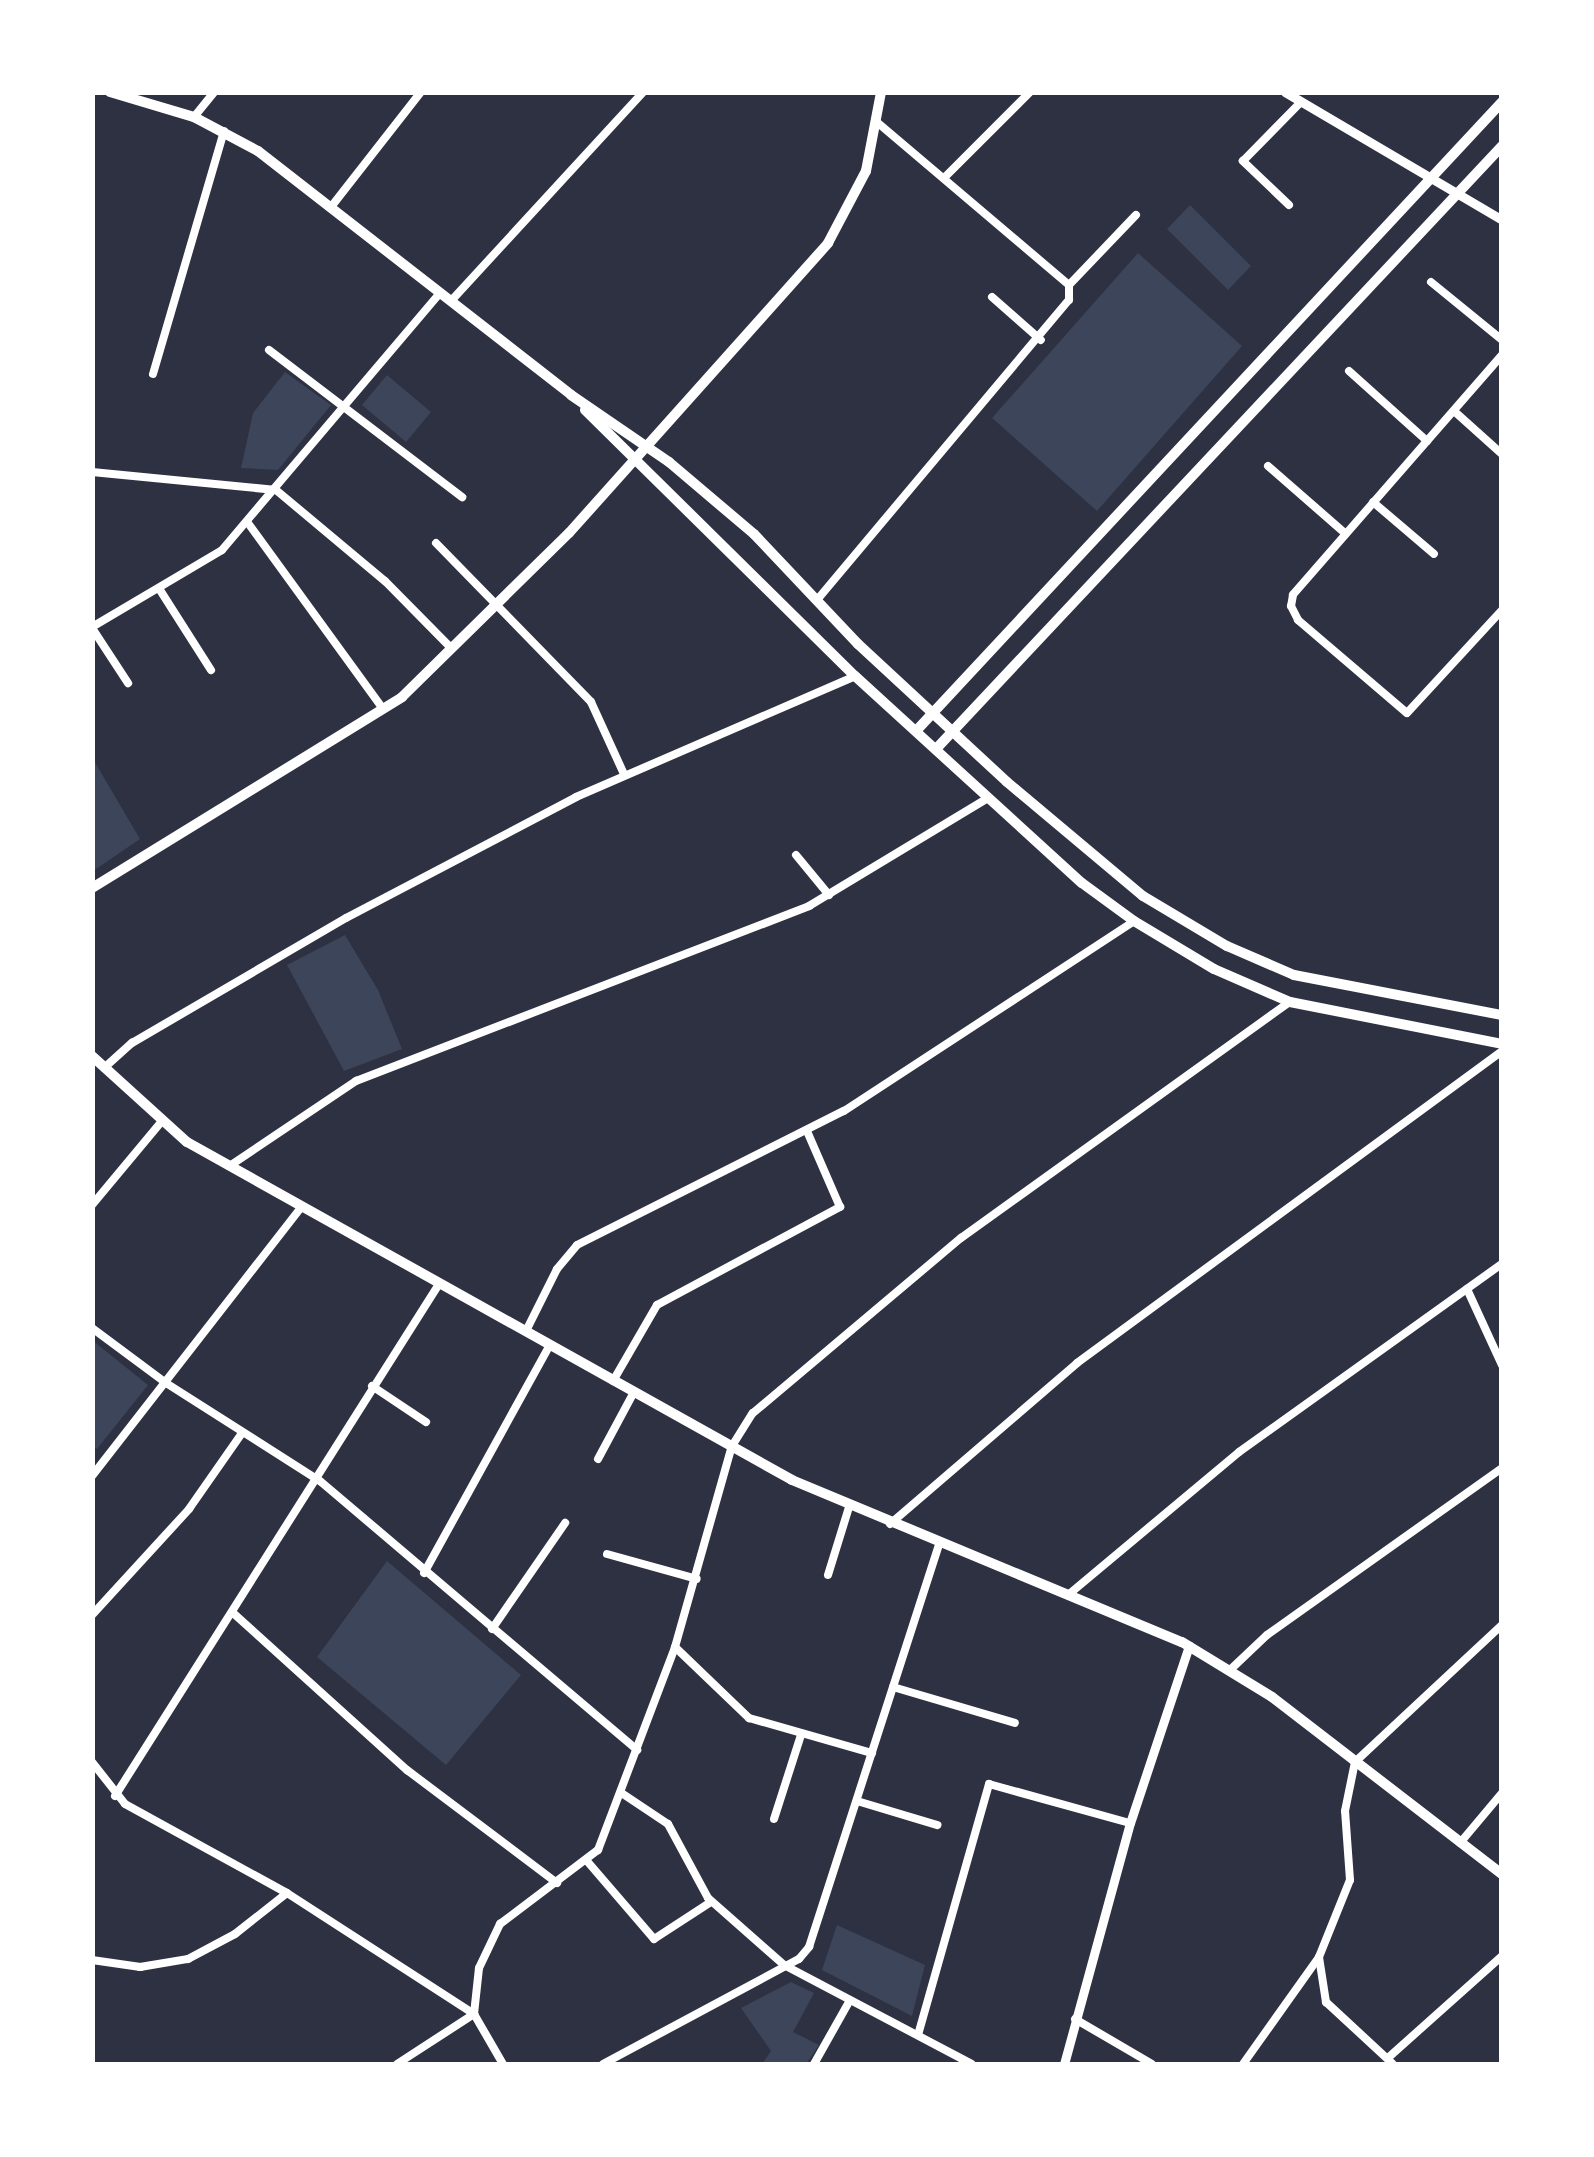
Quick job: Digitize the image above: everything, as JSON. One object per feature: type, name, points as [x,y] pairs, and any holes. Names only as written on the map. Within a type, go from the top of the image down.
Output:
[{"type":"main road","points":[[110,92],[194,117],[224,131],[331,207],[571,395],[648,446],[740,521],[953,732],[1107,869],[1227,946],[1294,975],[1502,1015]]},
{"type":"main road","points":[[92,888],[383,709],[498,603],[648,446],[821,252],[862,182],[881,92]]},
{"type":"main road","points":[[916,731],[1425,180],[1502,102]]},
{"type":"main road","points":[[936,749],[1502,146]]},
{"type":"main road","points":[[571,395],[855,676],[988,798],[1134,921],[1214,969],[1290,1002],[1502,1048]]},
{"type":"main road","points":[[92,1056],[162,1121],[231,1165],[732,1446],[849,1507],[1189,1646],[1230,1670],[1502,1874]]},
{"type":"street","points":[[194,117],[214,92]]},
{"type":"street","points":[[331,207],[421,92]]},
{"type":"street","points":[[451,301],[643,92]]},
{"type":"street","points":[[946,177],[1030,92]]},
{"type":"street","points":[[1285,92],[1425,180],[1502,220]]},
{"type":"street","points":[[1289,205],[1243,161],[1301,102]]},
{"type":"street","points":[[877,122],[1069,285]]},
{"type":"street","points":[[153,374],[224,131]]},
{"type":"street","points":[[817,600],[1068,307],[1069,285],[1136,216]]},
{"type":"street","points":[[1431,282],[1502,340]]},
{"type":"street","points":[[128,683],[92,628],[204,563],[248,524],[440,292]]},
{"type":"street","points":[[992,297],[1040,340]]},
{"type":"street","points":[[269,350],[462,497]]},
{"type":"street","points":[[1502,355],[1293,595],[1298,620],[1408,713],[1502,610]]},
{"type":"street","points":[[1349,370],[1428,441]]},
{"type":"street","points":[[1454,411],[1502,454]]},
{"type":"street","points":[[1268,466],[1346,534]]},
{"type":"street","points":[[92,472],[276,490],[385,582],[452,649]]},
{"type":"street","points":[[1373,502],[1434,554]]},
{"type":"street","points":[[248,524],[383,709]]},
{"type":"street","points":[[436,543],[591,702],[624,774]]},
{"type":"street","points":[[160,590],[211,670]]},
{"type":"street","points":[[104,1068],[132,1043],[346,918],[624,774],[855,676]]},
{"type":"street","points":[[231,1165],[356,1081],[652,970],[829,894],[988,798]]},
{"type":"street","points":[[796,856],[829,894]]},
{"type":"street","points":[[526,1331],[556,1269],[576,1246],[807,1131],[1134,921]]},
{"type":"street","points":[[397,2064],[474,2014],[480,1968],[500,1924],[588,1861],[622,1794],[697,1579],[732,1446],[752,1413],[961,1238],[1290,1002]]},
{"type":"street","points":[[890,1524],[1077,1363],[1502,1048]]},
{"type":"street","points":[[94,1199],[162,1121]]},
{"type":"street","points":[[613,1381],[657,1305],[840,1207],[807,1131]]},
{"type":"street","points":[[92,1476],[302,1206]]},
{"type":"street","points":[[1068,1595],[1239,1452],[1502,1264]]},
{"type":"street","points":[[115,1796],[439,1284]]},
{"type":"street","points":[[1467,1288],[1502,1365]]},
{"type":"street","points":[[92,1328],[166,1383],[316,1478],[637,1750]]},
{"type":"street","points":[[424,1573],[550,1344]]},
{"type":"street","points":[[372,1386],[426,1422]]},
{"type":"street","points":[[598,1458],[634,1392]]},
{"type":"street","points":[[92,1616],[189,1509],[242,1433]]},
{"type":"street","points":[[1230,1670],[1267,1635],[1502,1468]]},
{"type":"street","points":[[828,1575],[849,1507]]},
{"type":"street","points":[[492,1629],[565,1523]]},
{"type":"street","points":[[604,2064],[799,1959],[814,1936],[939,1545]]},
{"type":"street","points":[[607,1554],[697,1579]]},
{"type":"street","points":[[232,1612],[407,1770],[557,1883]]},
{"type":"street","points":[[1242,2064],[1319,1957],[1350,1880],[1346,1810],[1355,1762],[1502,1626]]},
{"type":"street","points":[[1064,2064],[1130,1824],[1189,1646]]},
{"type":"street","points":[[675,1647],[749,1718],[872,1754]]},
{"type":"street","points":[[893,1688],[1014,1722]]},
{"type":"street","points":[[774,1819],[801,1735]]},
{"type":"street","points":[[92,1762],[115,1796],[288,1893],[474,2014],[503,2064]]},
{"type":"street","points":[[918,2034],[989,1784],[1130,1824]]},
{"type":"street","points":[[1460,1843],[1502,1793]]},
{"type":"street","points":[[622,1794],[655,1812],[680,1836],[711,1902],[784,1964],[849,2002],[972,2064]]},
{"type":"street","points":[[857,1801],[937,1825]]},
{"type":"street","points":[[588,1861],[654,1939],[711,1902]]},
{"type":"street","points":[[92,1960],[140,1967],[188,1959],[235,1934],[288,1893]]},
{"type":"street","points":[[1319,1957],[1326,2002],[1391,2061],[1502,1956]]},
{"type":"street","points":[[814,2064],[849,2002]]},
{"type":"street","points":[[1074,2019],[1152,2064]]},
{"type":"shaded area","points":[[1190,205],[1251,266],[1228,290],[1167,229]]},
{"type":"shaded area","points":[[1138,253],[1242,346],[1097,511],[992,418]]},
{"type":"shaded area","points":[[285,372],[331,405],[278,470],[241,468],[253,413]]},
{"type":"shaded area","points":[[387,375],[431,412],[406,442],[362,405]]},
{"type":"shaded area","points":[[93,759],[140,839],[92,871]]},
{"type":"shaded area","points":[[345,935],[378,990],[402,1049],[344,1071],[287,965]]},
{"type":"shaded area","points":[[92,1340],[148,1385],[97,1449],[92,1445]]},
{"type":"shaded area","points":[[387,1561],[521,1675],[446,1765],[317,1657]]},
{"type":"shaded area","points":[[837,1925],[925,1965],[912,2016],[822,1970]]},
{"type":"shaded area","points":[[791,1982],[814,1993],[793,2032],[819,2045],[806,2064],[762,2064],[771,2051],[741,2008]]}]
